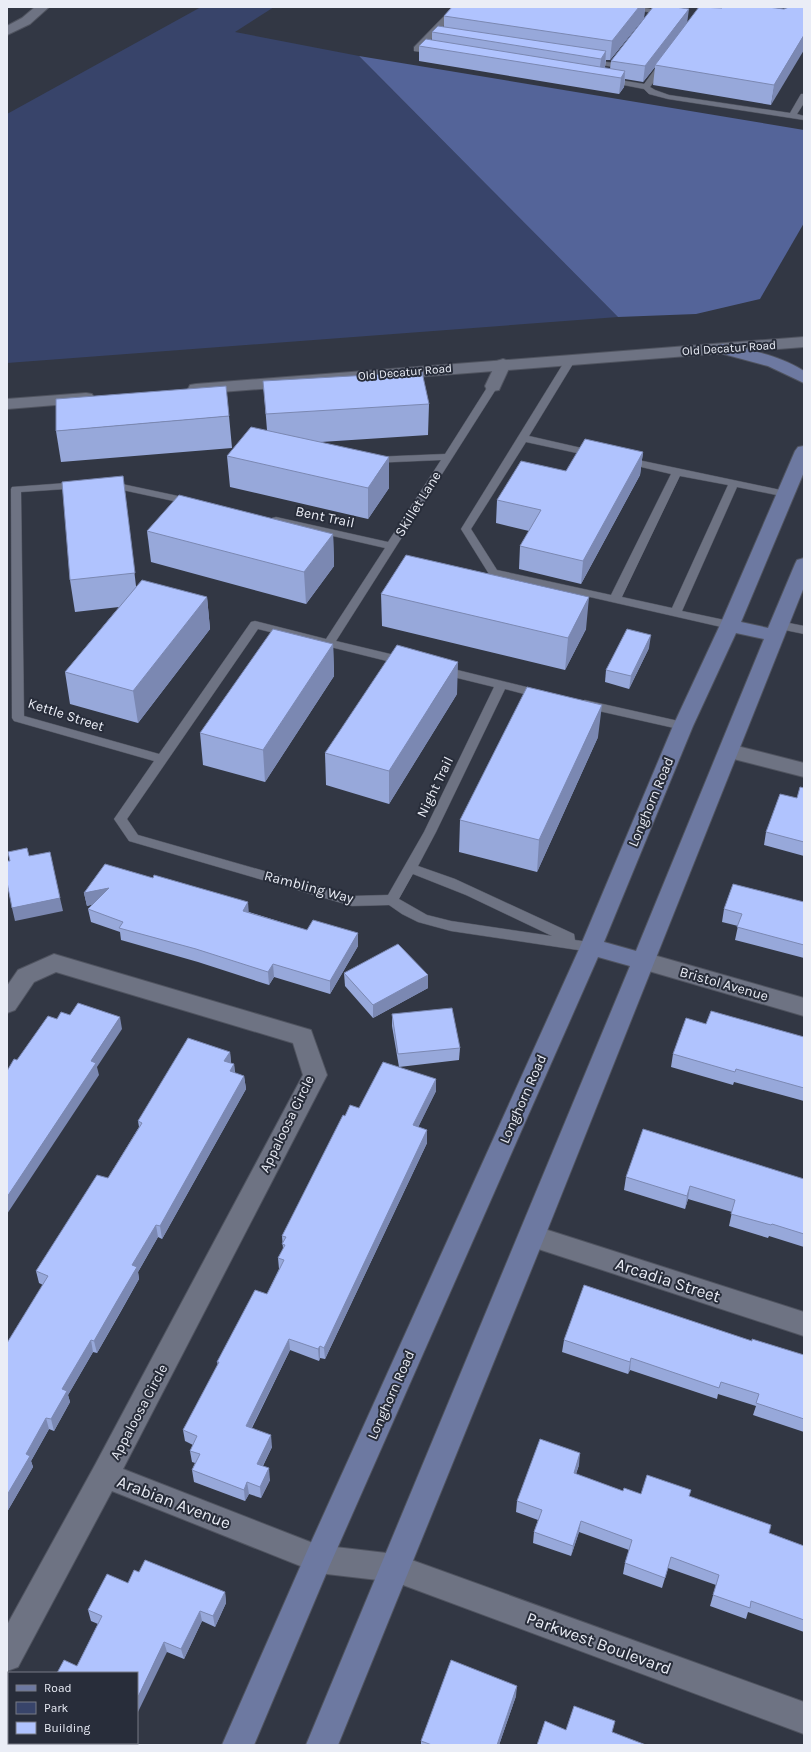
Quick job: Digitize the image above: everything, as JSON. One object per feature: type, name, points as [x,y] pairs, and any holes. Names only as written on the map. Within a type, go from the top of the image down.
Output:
[{"type":"main road","points":[[722,349],[758,356],[787,366],[804,378]]},
{"type":"main road","name":"Longhorn Road","points":[[238,1745],[318,1559],[591,947],[683,726],[730,625],[804,451]]},
{"type":"main road","points":[[322,1745],[532,1236],[804,564]]},
{"type":"main road","points":[[730,625],[777,631]]},
{"type":"main road","points":[[591,947],[643,961]]},
{"type":"street","points":[[7,31],[26,21],[43,7]]},
{"type":"street","name":"Old Decatur Road","points":[[184,390],[503,364],[804,342]]},
{"type":"street","name":"Skillet Lane","points":[[493,386],[503,364]]},
{"type":"street","points":[[7,404],[99,397]]},
{"type":"street","points":[[729,751],[804,770]]},
{"type":"street","name":"Bristol Avenue","points":[[643,961],[804,1008]]},
{"type":"street","name":"Appaloosa Circle","points":[[7,1004],[26,976],[54,963],[303,1037],[315,1075],[105,1475]]},
{"type":"street","name":"Arcadia Street","points":[[532,1236],[804,1324]]},
{"type":"street","name":"Arabian Avenue","points":[[7,1656],[105,1475],[318,1559],[395,1568]]},
{"type":"street","name":"Parkwest Boulevard","points":[[395,1568],[804,1718]]},
{"type":"lane","points":[[448,54],[417,49],[433,37],[458,7]]},
{"type":"lane","points":[[625,7],[659,12],[649,20]]},
{"type":"lane","points":[[646,87],[669,57]]},
{"type":"lane","points":[[583,60],[616,62],[602,79],[646,87],[652,92],[668,96],[804,118]]},
{"type":"lane","points":[[792,116],[804,96]]},
{"type":"lane","points":[[571,359],[466,529],[493,572],[730,625]]},
{"type":"lane","name":"Skillet Lane","points":[[330,642],[493,386]]},
{"type":"lane","points":[[523,438],[786,494]]},
{"type":"lane","points":[[364,461],[448,457]]},
{"type":"lane","points":[[615,599],[677,472]]},
{"type":"lane","points":[[676,612],[734,483]]},
{"type":"lane","name":"Kettle Street","points":[[160,759],[18,718],[16,489],[107,484],[199,504]]},
{"type":"lane","name":"Bent Trail","points":[[268,519],[392,546]]},
{"type":"lane","name":"Rambling Way","points":[[330,642],[255,625],[160,759],[120,819],[134,838],[352,901],[392,900]]},
{"type":"lane","points":[[777,631],[804,630]]},
{"type":"lane","points":[[330,642],[501,686],[555,697]]},
{"type":"lane","name":"Night Trail","points":[[392,900],[430,832],[501,686]]},
{"type":"lane","points":[[570,701],[683,726]]},
{"type":"lane","points":[[410,868],[451,881],[536,924],[591,947]]},
{"type":"lane","points":[[392,900],[407,911],[423,919],[452,926],[591,947]]},
{"type":"green space","points":[[201,7],[274,7],[235,32],[359,56],[618,317],[7,363],[7,114]]},
{"type":"shaded area","points":[[359,56],[804,130],[804,223],[760,299],[696,314],[618,317]]},
{"type":"building","points":[[452,7],[639,7],[612,41],[444,16]]},
{"type":"building","points":[[653,7],[675,7],[689,9],[645,66],[611,61]]},
{"type":"building","points":[[699,7],[768,7],[784,9],[789,7],[804,7],[804,35],[774,85],[655,65]]},
{"type":"building","points":[[438,26],[606,51],[601,59],[432,32]]},
{"type":"building","points":[[426,39],[625,71],[621,78],[419,46]]},
{"type":"building","points":[[422,372],[429,404],[266,414],[263,381]]},
{"type":"building","points":[[226,386],[229,416],[56,431],[56,399]]},
{"type":"building","points":[[251,427],[389,457],[368,488],[227,456]]},
{"type":"building","points":[[585,439],[643,452],[583,561],[520,546],[541,510],[497,500],[521,461],[566,471]]},
{"type":"building","points":[[123,476],[135,573],[70,580],[62,482]]},
{"type":"building","points":[[179,495],[333,534],[304,572],[147,531]]},
{"type":"building","points":[[406,555],[589,597],[568,638],[381,594]]},
{"type":"building","points":[[142,580],[207,597],[133,691],[65,672]]},
{"type":"building","points":[[273,629],[333,644],[263,750],[200,733]]},
{"type":"building","points":[[627,629],[651,635],[631,676],[606,670]]},
{"type":"building","points":[[397,645],[458,662],[389,771],[325,753]]},
{"type":"building","points":[[527,687],[602,705],[539,840],[460,820]]},
{"type":"building","points":[[800,787],[804,788],[804,842],[766,832],[780,794],[797,798]]},
{"type":"building","points":[[27,848],[29,856],[50,852],[60,898],[12,908],[7,882],[7,861],[10,861],[8,852]]},
{"type":"building","points":[[105,864],[153,878],[154,875],[248,902],[243,911],[307,930],[313,920],[358,933],[330,981],[273,964],[268,972],[196,949],[119,928],[123,922],[88,909],[109,888],[84,893]]},
{"type":"building","points":[[733,884],[804,902],[804,945],[737,927],[742,914],[724,909]]},
{"type":"building","points":[[398,944],[428,975],[373,1005],[344,973]]},
{"type":"building","points":[[78,1003],[120,1017],[91,1061],[96,1063],[7,1197],[7,1071],[14,1059],[17,1060],[48,1016],[57,1019],[61,1012],[70,1015]]},
{"type":"building","points":[[452,1008],[460,1048],[398,1054],[392,1014]]},
{"type":"building","points":[[711,1011],[804,1037],[804,1088],[736,1069],[735,1072],[673,1054],[686,1018],[706,1024]]},
{"type":"building","points":[[188,1038],[230,1052],[224,1061],[234,1064],[230,1071],[244,1076],[160,1226],[156,1225],[132,1265],[137,1267],[94,1341],[91,1340],[62,1389],[67,1391],[51,1419],[46,1418],[26,1454],[30,1456],[7,1495],[7,1343],[48,1276],[36,1271],[97,1175],[108,1178],[142,1123],[138,1121]]},
{"type":"building","points":[[383,1062],[436,1079],[413,1125],[427,1130],[324,1348],[320,1346],[318,1349],[289,1339],[246,1426],[271,1435],[257,1464],[269,1468],[260,1487],[247,1482],[244,1490],[192,1470],[200,1454],[190,1451],[197,1436],[183,1430],[255,1290],[267,1294],[284,1260],[278,1258],[285,1245],[282,1244],[286,1237],[282,1236],[343,1115],[345,1116],[350,1105],[359,1108]]},
{"type":"building","points":[[643,1129],[804,1179],[804,1234],[731,1214],[735,1200],[690,1186],[687,1196],[626,1177]]},
{"type":"building","points":[[584,1285],[752,1341],[752,1339],[804,1355],[804,1419],[756,1403],[759,1394],[721,1382],[719,1388],[631,1358],[630,1362],[564,1340]]},
{"type":"building","points":[[540,1439],[580,1453],[574,1473],[623,1491],[624,1488],[641,1494],[647,1475],[691,1490],[689,1496],[771,1525],[769,1533],[804,1546],[804,1620],[751,1601],[750,1608],[713,1595],[719,1575],[671,1557],[665,1578],[625,1563],[632,1540],[581,1521],[573,1546],[534,1532],[542,1510],[517,1501]]},
{"type":"building","points":[[145,1560],[225,1592],[213,1616],[200,1611],[181,1649],[164,1642],[138,1697],[138,1672],[58,1672],[64,1660],[77,1666],[102,1616],[88,1610],[107,1574],[128,1583],[134,1570],[139,1572]]},
{"type":"building","points":[[451,1660],[517,1686],[497,1745],[432,1745],[421,1741]]},
{"type":"building","points":[[574,1706],[615,1721],[612,1732],[646,1745],[537,1745],[545,1721],[566,1730]]},
{"type":"building","points":[[32,1744],[102,1744],[101,1745]]}]
